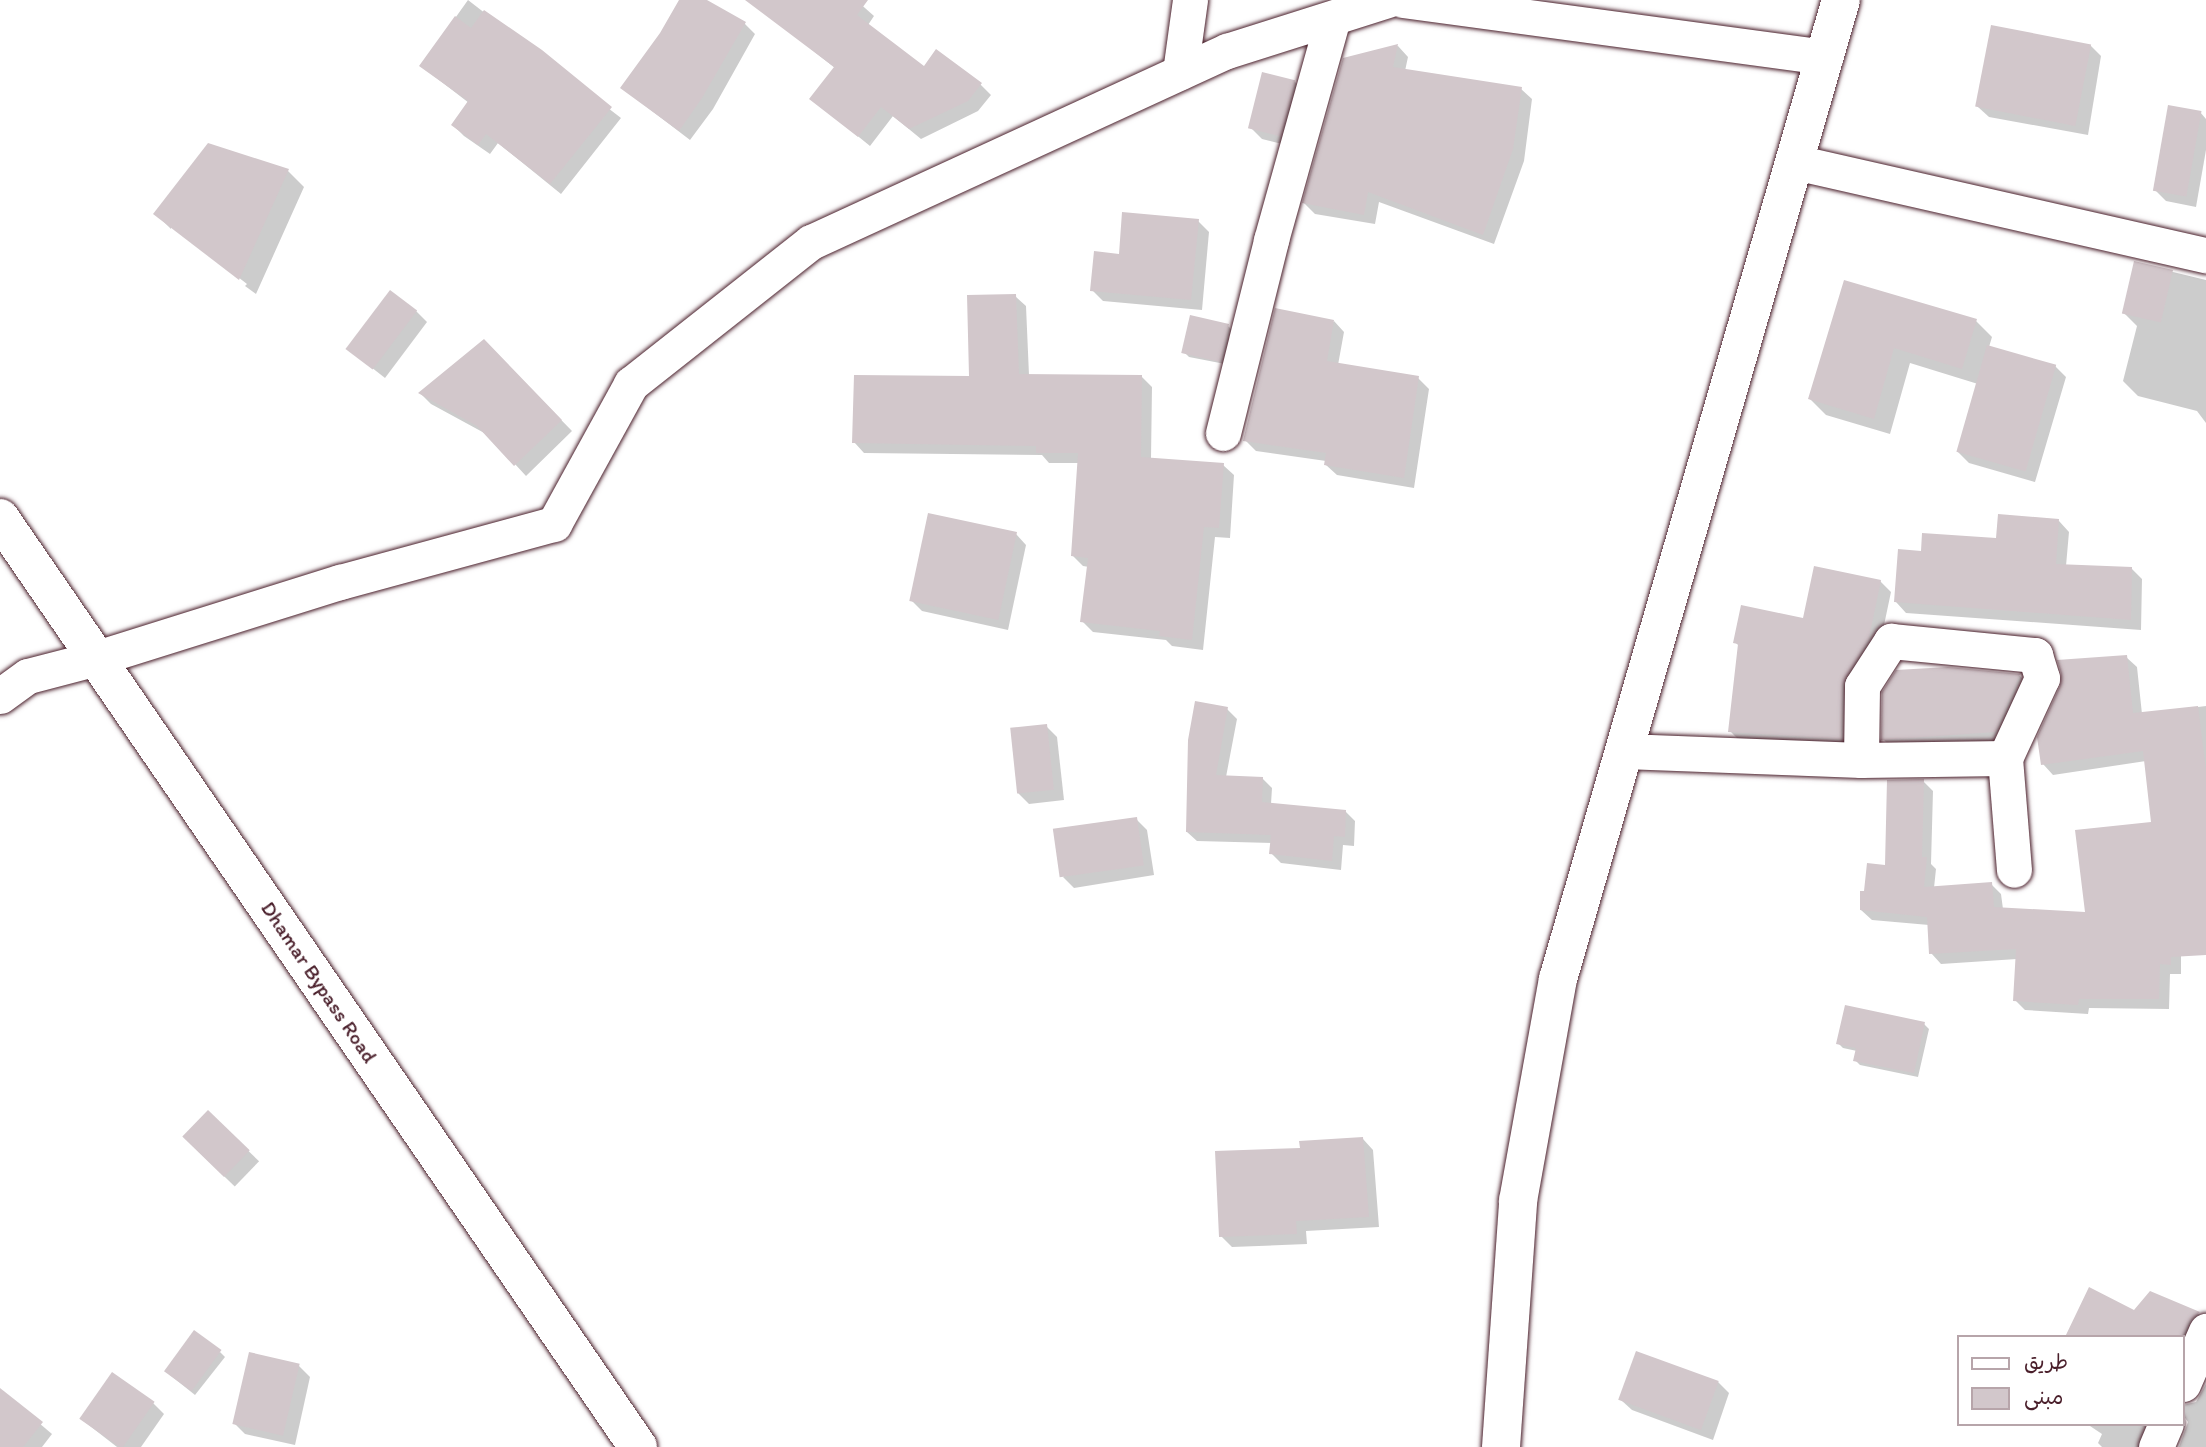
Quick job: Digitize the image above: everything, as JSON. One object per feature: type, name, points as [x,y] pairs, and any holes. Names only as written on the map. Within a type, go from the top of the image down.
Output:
[{"type":"main road","points":[[1820,0],[1825,57]]},
{"type":"main road","points":[[1501,1447],[1518,1201],[1558,979],[1841,0]]},
{"type":"main road","name":"Dhamar Bypass Road","points":[[0,518],[638,1447]]},
{"type":"street","points":[[1180,72],[1190,0]]},
{"type":"street","points":[[0,696],[28,676],[97,658],[340,582],[554,524],[631,384],[811,242],[1227,51],[1388,0]]},
{"type":"street","points":[[1403,0],[1825,57]]},
{"type":"street","points":[[1223,433],[1271,240],[1333,18]]},
{"type":"street","points":[[1795,162],[2206,255]]},
{"type":"street","points":[[1861,760],[1862,686],[1891,641],[2035,655],[2042,678],[2006,758],[2014,870]]},
{"type":"street","points":[[1624,751],[1861,760],[2006,758]]},
{"type":"street","points":[[2185,1379],[2206,1331]]},
{"type":"street","points":[[2156,1447],[2165,1426]]},
{"type":"building","points":[[679,0],[707,0],[746,22],[702,98],[679,131],[620,88],[660,33]]},
{"type":"building","points":[[745,0],[868,0],[857,15],[924,66],[936,49],[982,83],[968,101],[909,129],[881,107],[858,137],[809,99],[834,67]]},
{"type":"building","points":[[484,10],[542,50],[612,107],[550,184],[486,134],[478,145],[451,125],[468,101],[419,66],[455,16],[471,28]]},
{"type":"building","points":[[1991,25],[2091,44],[2075,126],[1975,106]]},
{"type":"building","points":[[1398,44],[1393,67],[1522,87],[1513,149],[1483,235],[1368,192],[1364,215],[1302,203],[1343,58]]},
{"type":"building","points":[[1262,72],[1295,80],[1281,137],[1248,128]]},
{"type":"building","points":[[2168,105],[2201,111],[2186,197],[2153,191]]},
{"type":"building","points":[[208,143],[289,169],[239,280],[153,214]]},
{"type":"building","points":[[1122,212],[1199,219],[1191,300],[1090,291],[1094,251],[1119,254]]},
{"type":"building","points":[[2134,261],[2173,270],[2161,323],[2122,314]]},
{"type":"building","points":[[1844,280],[1977,319],[1962,369],[1894,348],[1874,419],[1808,399]]},
{"type":"building","points":[[390,290],[417,310],[373,370],[345,349]]},
{"type":"building","points":[[1016,294],[1019,374],[1142,375],[1141,457],[1224,463],[1219,528],[1204,527],[1192,640],[1159,636],[1160,631],[1080,622],[1088,558],[1071,556],[1078,453],[1036,453],[1036,446],[852,443],[854,375],[969,376],[967,295]]},
{"type":"building","points":[[1275,308],[1334,320],[1327,361],[1419,376],[1404,478],[1324,465],[1326,453],[1243,441]]},
{"type":"building","points":[[1190,315],[1229,324],[1220,362],[1181,353]]},
{"type":"building","points":[[484,339],[562,420],[514,466],[477,426],[418,393]]},
{"type":"building","points":[[1987,345],[2056,365],[2026,472],[1956,452]]},
{"type":"building","points":[[928,513],[1017,532],[998,620],[909,601]]},
{"type":"building","points":[[1998,514],[2059,519],[2056,564],[2132,567],[2131,620],[1894,602],[1898,549],[1921,551],[1922,533],[1996,538]]},
{"type":"building","points":[[1814,566],[1881,580],[1869,638],[1842,685],[1841,739],[1728,732],[1738,644],[1733,643],[1741,605],[1803,618]]},
{"type":"building","points":[[2127,655],[2133,713],[2198,706],[2206,771],[2206,955],[2171,957],[2171,965],[2160,964],[2159,999],[2079,999],[2078,1005],[2013,1001],[2016,949],[1929,954],[1927,917],[1860,910],[1860,891],[1864,891],[1867,863],[1885,865],[1887,780],[1924,779],[1922,857],[1927,857],[1924,887],[1992,882],[1994,907],[2085,912],[2075,830],[2151,822],[2143,751],[2041,765],[2037,737],[2060,686],[2061,673],[2057,660]]},
{"type":"building","points":[[1948,667],[2020,674],[1995,732],[1881,740],[1882,692],[1896,670]]},
{"type":"building","points":[[1195,701],[1228,707],[1216,775],[1263,777],[1262,802],[1346,810],[1345,837],[1334,836],[1332,861],[1269,854],[1271,835],[1186,832],[1188,740]]},
{"type":"building","points":[[1047,724],[1054,790],[1017,794],[1010,728]]},
{"type":"building","points":[[1137,817],[1144,866],[1060,877],[1053,829]]},
{"type":"building","points":[[1845,1005],[1925,1022],[1914,1073],[1853,1061],[1856,1048],[1836,1044]]},
{"type":"building","points":[[208,1110],[250,1150],[224,1177],[182,1137]]},
{"type":"building","points":[[1363,1137],[1369,1217],[1296,1221],[1297,1234],[1219,1237],[1215,1151],[1300,1148],[1299,1141]]},
{"type":"building","points":[[2089,1287],[2134,1310],[2150,1291],[2200,1312],[2188,1322],[2183,1335],[2066,1335]]},
{"type":"building","points":[[194,1330],[222,1350],[192,1391],[164,1371]]},
{"type":"building","points":[[1636,1351],[1719,1381],[1701,1430],[1618,1400]]},
{"type":"building","points":[[249,1352],[300,1364],[283,1436],[232,1424]]},
{"type":"building","points":[[112,1372],[155,1402],[123,1447],[79,1419]]},
{"type":"building","points":[[0,1388],[43,1422],[23,1447],[0,1447]]}]
